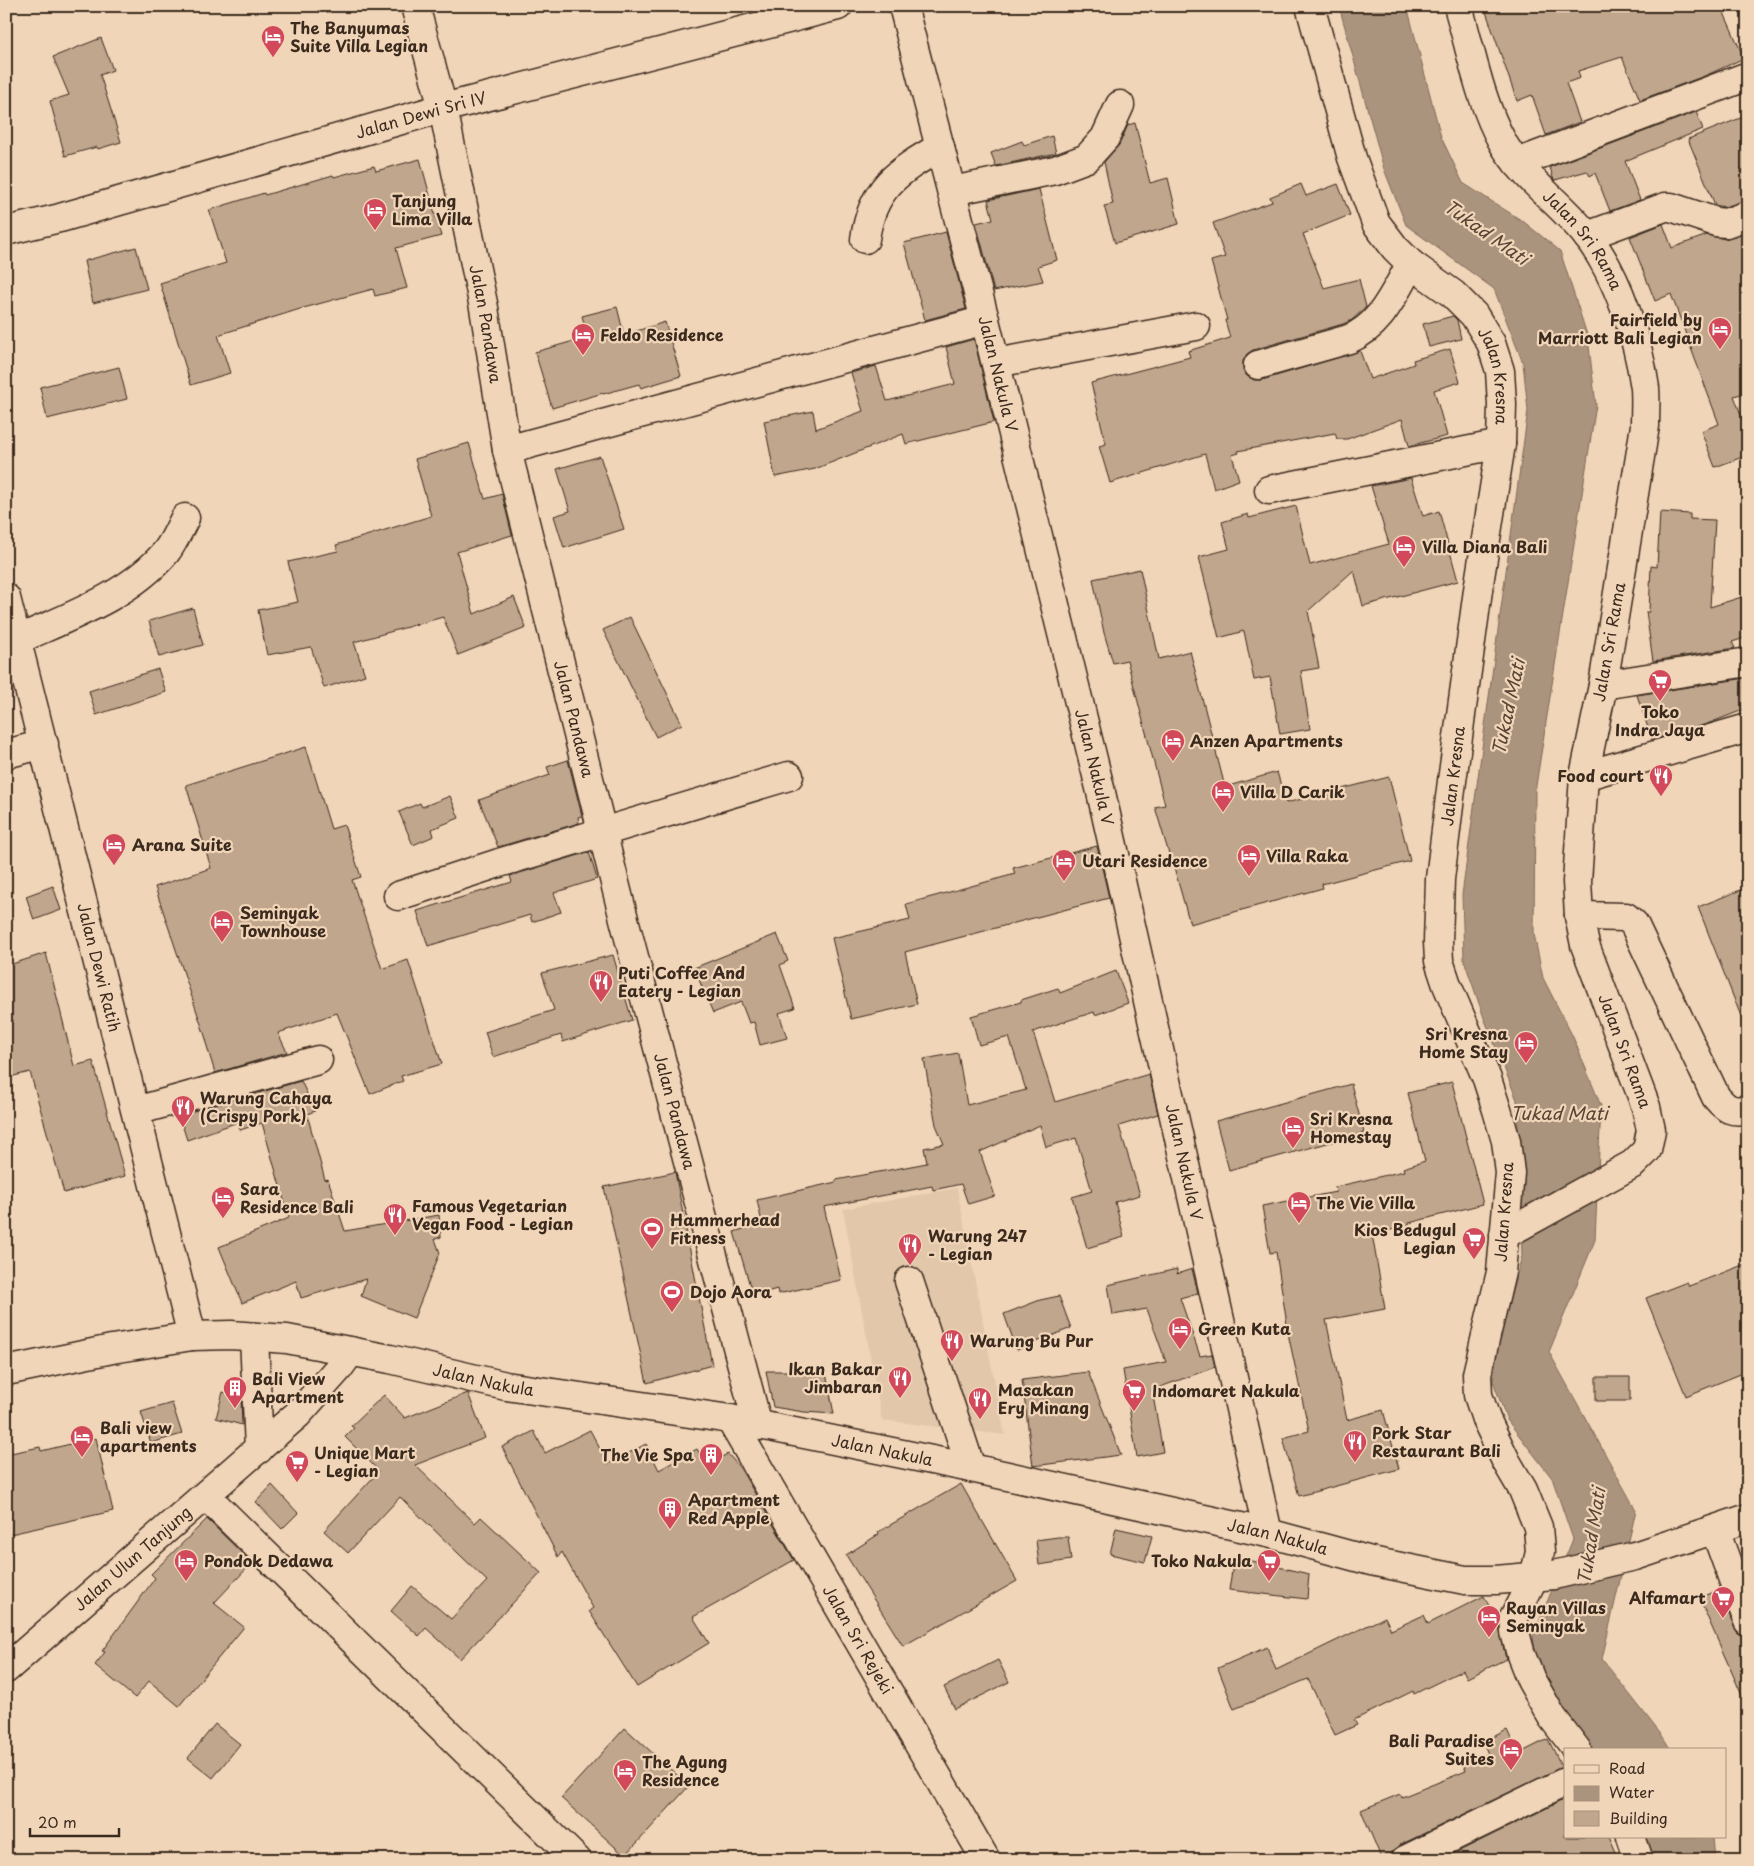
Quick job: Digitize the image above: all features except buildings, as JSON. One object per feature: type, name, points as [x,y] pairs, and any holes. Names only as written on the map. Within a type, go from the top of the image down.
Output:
[{"type":"street","name":"Jalan Pandawa","points":[[415,6],[443,108],[484,308],[507,450],[602,832],[758,1426]]},
{"type":"street","name":"Jalan Dewi Sri IV","points":[[6,232],[774,14],[838,6]]},
{"type":"street","name":"Jalan Nakula V","points":[[903,6],[996,363],[1100,788],[1268,1533]]},
{"type":"street","name":"Jalan Kresna","points":[[1310,6],[1352,158],[1376,222],[1395,248],[1411,264],[1453,294],[1474,315],[1491,343],[1500,371],[1502,404],[1501,444],[1478,590],[1452,781],[1440,879],[1438,942],[1440,961],[1446,985],[1487,1079],[1506,1141],[1510,1173],[1511,1232],[1477,1374],[1478,1395],[1486,1418],[1506,1461],[1523,1490],[1538,1527],[1544,1576],[1514,1617],[1515,1632],[1521,1656],[1531,1680],[1552,1717],[1575,1748]]},
{"type":"street","name":"Jalan Sri Rama","points":[[1458,6],[1483,94],[1494,124],[1504,144],[1517,163],[1587,236],[1608,269],[1634,339],[1645,388],[1645,426],[1603,685],[1584,776],[1578,857],[1579,916],[1585,945],[1646,1107],[1651,1130],[1646,1150],[1633,1164],[1511,1232]]},
{"type":"street","points":[[1517,163],[1748,76]]},
{"type":"street","points":[[952,191],[1055,170],[1087,158],[1105,138],[1120,105]]},
{"type":"street","points":[[865,239],[868,221],[882,191],[907,166],[940,148]]},
{"type":"street","points":[[1587,236],[1665,207],[1671,207],[1716,222],[1726,223],[1748,215]]},
{"type":"street","points":[[1258,365],[1362,334],[1380,316],[1411,264]]},
{"type":"street","points":[[507,450],[985,320]]},
{"type":"street","points":[[996,363],[1196,326]]},
{"type":"street","points":[[1269,490],[1501,444]]},
{"type":"street","points":[[17,640],[101,601],[129,584],[166,551],[185,518]]},
{"type":"street","name":"Jalan Dewi Ratih","points":[[6,598],[192,1336]]},
{"type":"street","points":[[1603,685],[1748,662]]},
{"type":"street","points":[[1584,776],[1748,728]]},
{"type":"street","points":[[6,754],[44,744]]},
{"type":"street","points":[[398,896],[499,863],[789,776]]},
{"type":"street","points":[[1579,916],[1626,917],[1634,924],[1716,1097],[1725,1107],[1739,1111],[1748,1109]]},
{"type":"street","points":[[136,1112],[318,1060]]},
{"type":"street","points":[[909,1281],[971,1468]]},
{"type":"street","name":"Jalan Nakula","points":[[6,1371],[112,1349],[192,1336],[230,1335],[287,1338],[506,1386],[730,1420],[971,1468],[1268,1533],[1371,1561],[1465,1580],[1496,1580],[1544,1576],[1635,1556],[1748,1518]]},
{"type":"street","points":[[254,1337],[259,1449]]},
{"type":"street","name":"Jalan Ulun Tanjung","points":[[6,1669],[259,1449],[311,1400],[351,1351]]},
{"type":"street","name":"Jalan Sri Rejeki","points":[[730,1420],[986,1860]]},
{"type":"street","points":[[206,1496],[576,1860]]},
{"type":"street","points":[[1715,1530],[1748,1621]]},
{"type":"street","points":[[1405,1860],[1564,1782]]},
{"type":"street","points":[[1631,1838],[1639,1860]]},
{"type":"shaded area","points":[[957,1188],[1005,1435],[882,1420],[843,1209]]},
{"type":"water","name":"Tukad Mati","points":[[1339,6],[1407,6],[1441,137],[1463,183],[1524,222],[1560,251],[1588,338],[1596,405],[1535,792],[1534,934],[1543,978],[1573,1037],[1601,1106],[1595,1240],[1549,1352],[1636,1510],[1602,1659],[1670,1748],[1583,1748],[1538,1678],[1533,1636],[1573,1539],[1552,1478],[1507,1420],[1493,1381],[1499,1337],[1522,1256],[1517,1100],[1484,1018],[1464,960],[1462,895],[1528,410],[1523,363],[1494,289],[1406,225],[1384,169]]},
{"type":"water","points":[[1644,1838],[1713,1838],[1715,1860],[1653,1860]]},
{"type":"place","name":"The Banyumas Suite Villa Legian","points":[[273,58]]},
{"type":"place","name":"Tanjung Lima Villa","points":[[375,231]]},
{"type":"place","name":"Fairfield by Marriott Bali Legian","points":[[1720,350]]},
{"type":"place","name":"Feldo Residence","points":[[583,356]]},
{"type":"place","name":"Villa Diana Bali","points":[[1404,568]]},
{"type":"place","name":"Toko Indra Jaya","points":[[1660,702]]},
{"type":"place","name":"Anzen Apartments","points":[[1173,762]]},
{"type":"place","name":"Food court","points":[[1661,797]]},
{"type":"place","name":"Villa D Carik","points":[[1223,813]]},
{"type":"place","name":"Arana Suite","points":[[114,866]]},
{"type":"place","name":"Villa Raka","points":[[1249,877]]},
{"type":"place","name":"Utari Residence","points":[[1064,882]]},
{"type":"place","name":"Seminyak Townhouse","points":[[222,943]]},
{"type":"place","name":"Puti Coffee And Eatery - Legian","points":[[601,1003]]},
{"type":"place","name":"Sri Kresna Home Stay","points":[[1526,1064]]},
{"type":"place","name":"Warung Cahaya (Crispy Pork)","points":[[183,1128]]},
{"type":"place","name":"Sri Kresna Homestay","points":[[1293,1149]]},
{"type":"place","name":"Sara Residence Bali","points":[[223,1219]]},
{"type":"place","name":"The Vie Villa","points":[[1299,1224]]},
{"type":"place","name":"Famous Vegetarian Vegan Food - Legian","points":[[395,1236]]},
{"type":"place","name":"Hammerhead Fitness","points":[[652,1250]]},
{"type":"place","name":"Kios Bedugul Legian","points":[[1474,1260]]},
{"type":"place","name":"Warung 247 - Legian","points":[[910,1266]]},
{"type":"place","name":"Dojo Aora","points":[[672,1313]]},
{"type":"place","name":"Green Kuta","points":[[1180,1350]]},
{"type":"place","name":"Warung Bu Pur","points":[[952,1362]]},
{"type":"place","name":"Ikan Bakar Jimbaran","points":[[900,1399]]},
{"type":"place","name":"Bali View Apartment","points":[[235,1409]]},
{"type":"place","name":"Indomaret Nakula","points":[[1134,1412]]},
{"type":"place","name":"Masakan Ery Minang","points":[[980,1420]]},
{"type":"place","name":"Bali view apartments","points":[[82,1458]]},
{"type":"place","name":"Pork Star Restaurant Bali","points":[[1355,1463]]},
{"type":"place","name":"The Vie Spa","points":[[711,1476]]},
{"type":"place","name":"Unique Mart - Legian","points":[[297,1483]]},
{"type":"place","name":"Apartment Red Apple","points":[[670,1530]]},
{"type":"place","name":"Pondok Dedawa","points":[[186,1582]]},
{"type":"place","name":"Toko Nakula","points":[[1269,1582]]},
{"type":"place","name":"Alfamart","points":[[1723,1619]]},
{"type":"place","name":"Rayan Villas Seminyak","points":[[1489,1638]]},
{"type":"place","name":"Bali Paradise Suites","points":[[1511,1771]]},
{"type":"place","name":"The Agung Residence","points":[[625,1792]]}]
